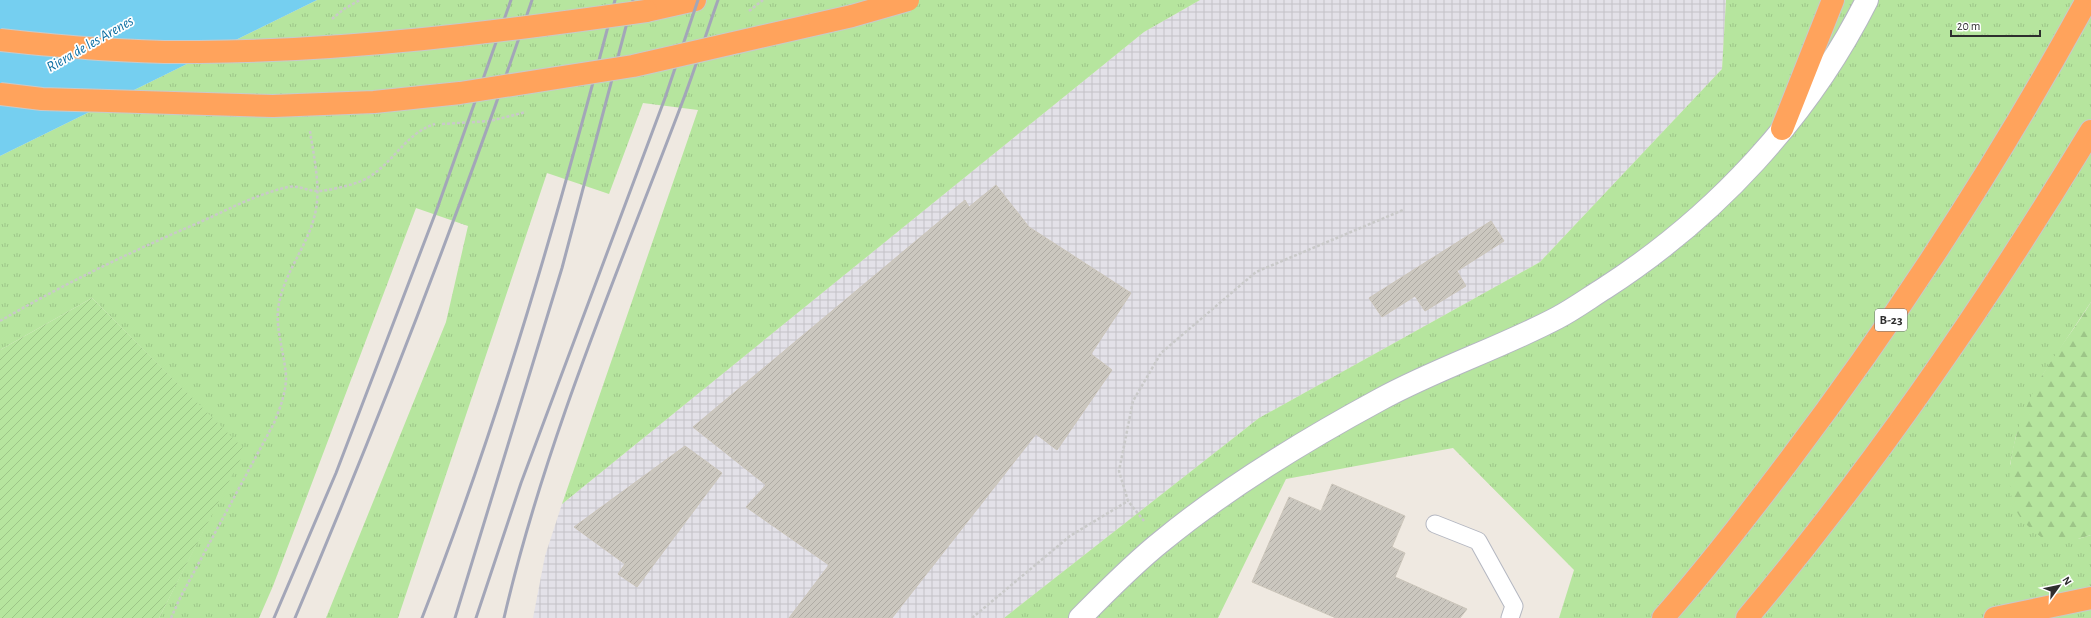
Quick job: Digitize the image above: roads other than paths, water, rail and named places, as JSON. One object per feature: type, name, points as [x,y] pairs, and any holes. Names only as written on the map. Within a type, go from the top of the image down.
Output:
[{"type":"highway","points":[[0,40],[77,48],[198,52],[298,49],[382,44],[562,23],[646,11],[695,0]]},
{"type":"highway","points":[[0,94],[42,99],[273,106],[374,102],[452,94],[633,66],[829,22],[908,0]]},
{"type":"highway","points":[[1782,129],[1833,0]]},
{"type":"highway","name":"B-23","points":[[1663,618],[1763,494],[1847,382],[1897,312],[1979,186],[2087,0]]},
{"type":"highway","points":[[1747,618],[1806,548],[1850,490],[1931,376],[2020,245],[2091,131]]},
{"type":"highway","points":[[1998,618],[2091,598]]},
{"type":"main road","points":[[1080,618],[1160,542],[1201,511],[1285,455],[1383,398],[1443,368],[1560,317],[1627,274],[1680,234],[1710,208],[1746,171],[1782,129],[1829,64],[1852,28],[1867,0]]},
{"type":"lane","points":[[1435,524],[1478,541],[1514,606],[1510,618]]},
{"type":"water","name":"Riera de les Arenes","points":[[0,0],[317,0],[0,156]]},
{"type":"railway","points":[[274,618],[336,473],[437,209],[511,0]]},
{"type":"railway","points":[[295,618],[327,542],[419,311],[477,156],[532,0]]},
{"type":"railway","points":[[422,618],[478,466],[528,312],[573,156],[615,0]]},
{"type":"railway","points":[[455,618],[562,268],[633,0]]},
{"type":"railway","points":[[476,618],[521,483],[665,98],[698,0]]},
{"type":"railway","points":[[504,618],[521,552],[561,422],[608,294],[687,90],[718,0]]}]
